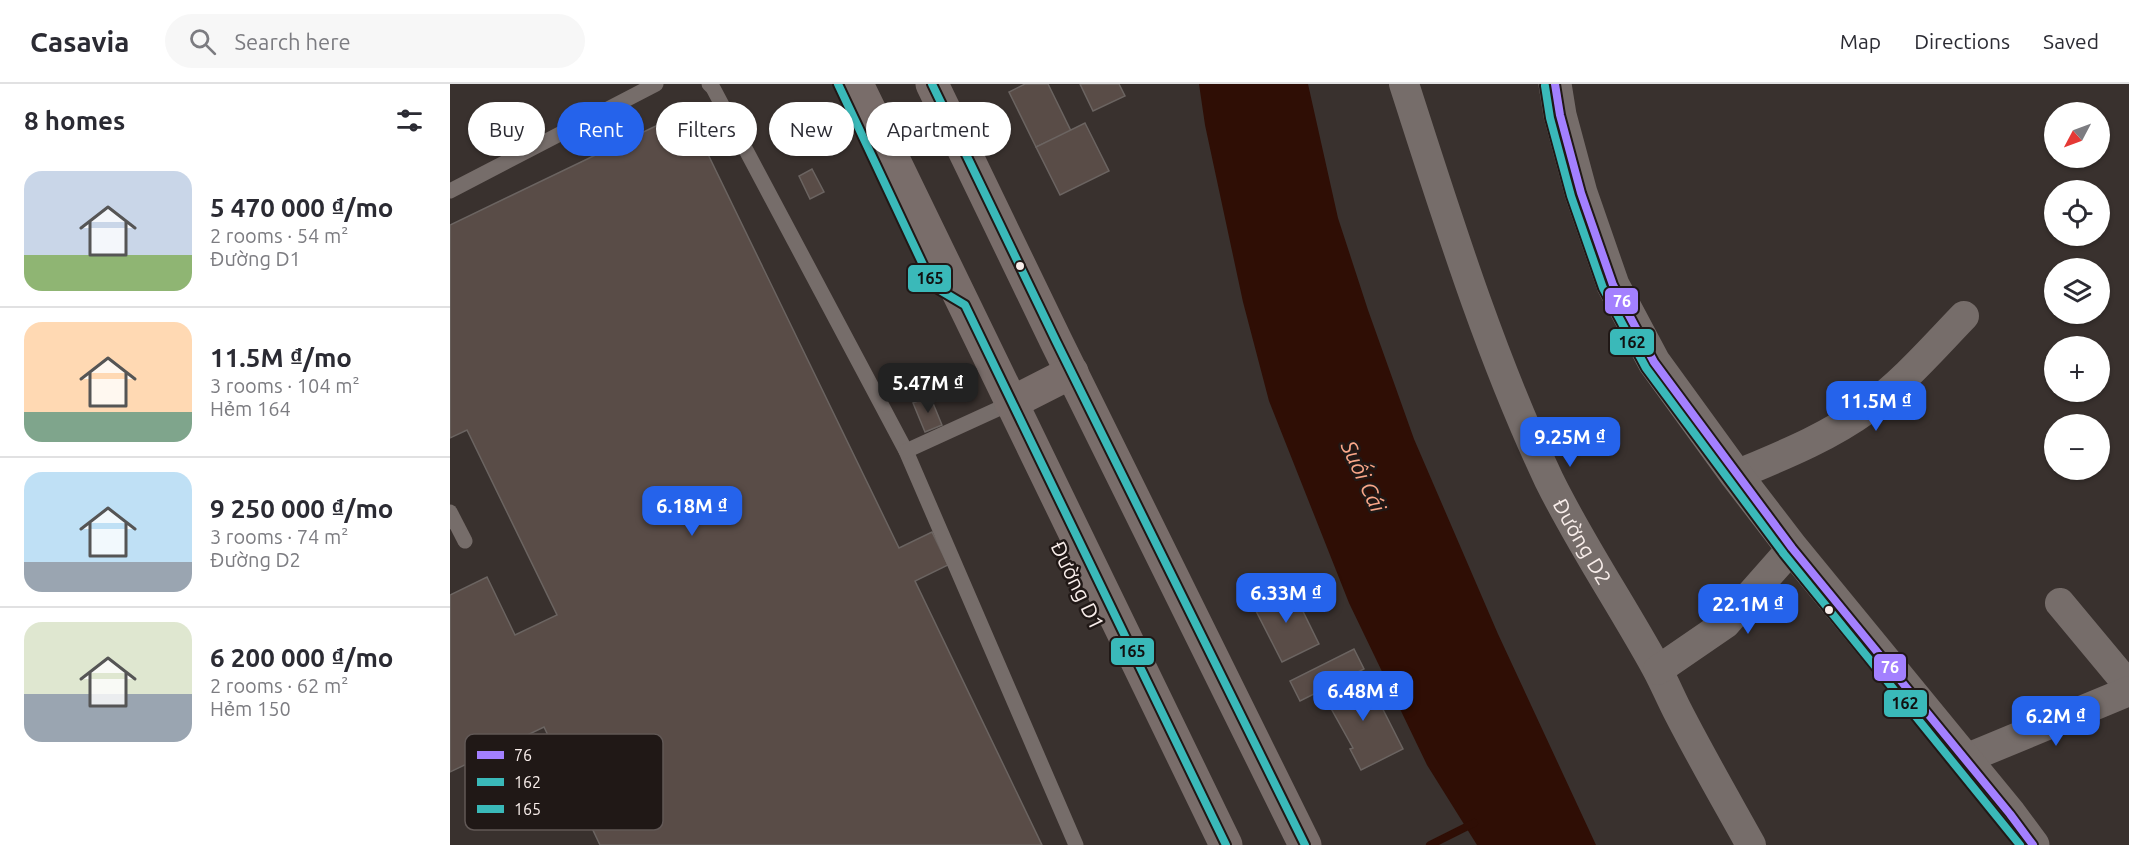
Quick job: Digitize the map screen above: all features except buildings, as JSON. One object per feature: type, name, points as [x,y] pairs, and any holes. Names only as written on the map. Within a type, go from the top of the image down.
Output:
[{"type":"main road","points":[[838,84],[933,286],[964,305]]},
{"type":"main road","name":"Đường D1","points":[[857,84],[1226,845]]},
{"type":"main road","points":[[932,84],[1190,610],[1201,637],[1305,845]]},
{"type":"main road","points":[[1011,403],[1072,372]]},
{"type":"main road","name":"Đường D1","points":[[1049,481],[1048,523],[1208,845]]},
{"type":"street","name":"Đường D2","points":[[1404,84],[1442,202],[1516,406],[1550,482],[1598,571],[1658,670],[1676,709],[1751,845]]},
{"type":"street","points":[[1556,84],[1560,115],[1581,193],[1613,285],[1654,362],[1736,476],[1792,548],[2033,845]]},
{"type":"street","points":[[1736,476],[1813,442],[1868,408],[1899,384],[1964,316]]},
{"type":"street","points":[[1658,670],[1725,624],[1792,548]]},
{"type":"street","points":[[2060,603],[2129,686]]},
{"type":"street","points":[[1965,759],[2129,692]]},
{"type":"lane","points":[[450,191],[656,84]]},
{"type":"lane","points":[[709,84],[906,451],[1076,845]]},
{"type":"lane","points":[[906,451],[1011,403]]},
{"type":"lane","points":[[450,512],[465,541]]},
{"type":"water","name":"Suối Cái","points":[[1199,84],[1308,84],[1338,218],[1414,439],[1498,634],[1596,845],[1477,845],[1427,765],[1349,603],[1269,401],[1243,302],[1205,125]]},
{"type":"waterway","points":[[1430,845],[1474,823]]},
{"type":"transit line","name":"165","points":[[838,84],[933,286],[965,305],[1226,845]]},
{"type":"transit line","name":"165","points":[[932,84],[1305,845]]},
{"type":"transit line","name":"76","points":[[1555,84],[1560,115],[1581,193],[1613,285],[1654,362],[1792,548],[2033,845]]},
{"type":"transit line","name":"162","points":[[1545,86],[1550,118],[1571,196],[1603,288],[1646,368],[1784,554],[2020,845]]}]
